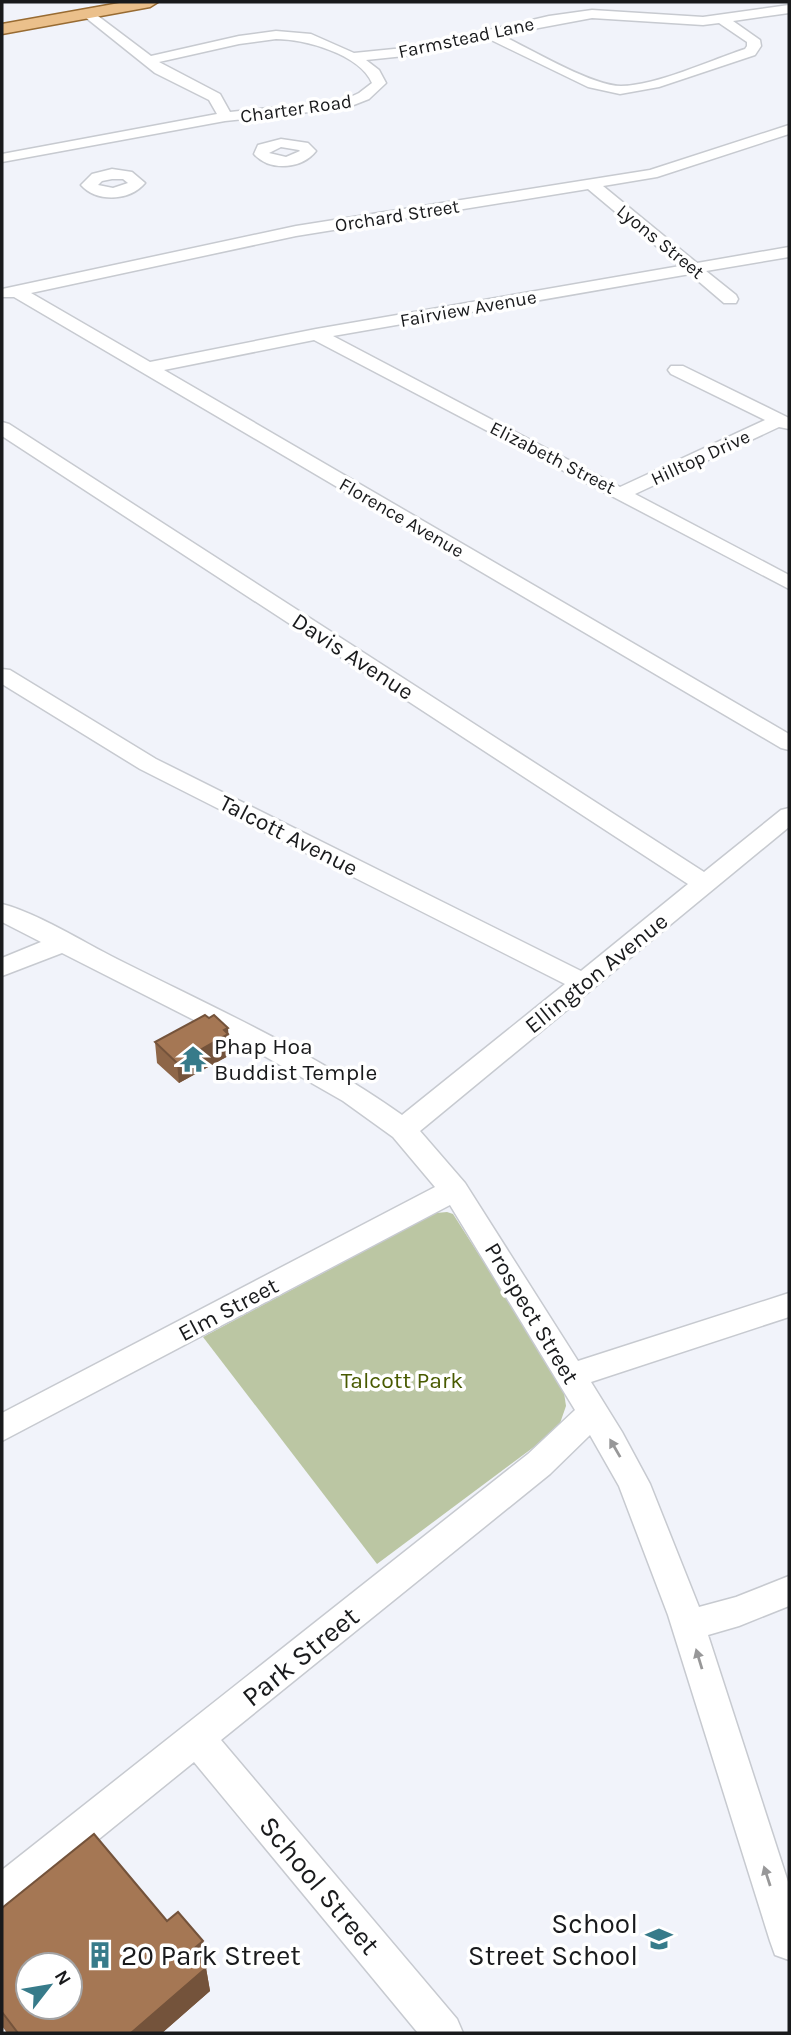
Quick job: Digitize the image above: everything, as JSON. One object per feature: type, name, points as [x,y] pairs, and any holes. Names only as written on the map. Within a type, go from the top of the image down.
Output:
[{"type":"main road","points":[[2,29],[150,2]]},
{"type":"street","name":"Farmstead Lane","points":[[351,57],[414,51],[592,8],[679,21],[722,19],[789,9]]},
{"type":"street","points":[[90,14],[147,61],[176,79],[215,97],[225,117]]},
{"type":"street","points":[[489,34],[593,84],[620,90],[654,84],[750,52],[754,47],[752,40],[722,19]]},
{"type":"street","name":"Charter Road","points":[[2,158],[225,117],[272,129],[346,104],[373,91],[379,83],[376,75],[351,57],[314,39],[293,35],[245,41],[147,61]]},
{"type":"street","name":"Orchard Street","points":[[9,293],[303,230],[659,173],[789,129]]},
{"type":"street","points":[[73,145],[104,175]]},
{"type":"street","name":"Lyons Street","points":[[591,184],[730,299]]},
{"type":"street","name":"Fairview Avenue","points":[[147,368],[316,334],[789,252]]},
{"type":"street","name":"Florence Avenue","points":[[9,293],[147,368],[789,743]]},
{"type":"street","name":"Elizabeth Street","points":[[316,334],[789,583]]},
{"type":"street","name":"Hilltop Drive","points":[[677,370],[784,422]]},
{"type":"street","name":"Hilltop Drive","points":[[622,493],[784,422]]},
{"type":"street","name":"Davis Avenue","points":[[2,428],[705,884]]},
{"type":"street","name":"Talcott Avenue","points":[[2,675],[148,764],[583,983]]},
{"type":"street","name":"Ellington Avenue","points":[[403,1130],[789,815]]},
{"type":"street","name":"Prospect Street","points":[[2,912],[312,1070],[373,1107],[403,1130],[455,1190],[488,1239],[634,1484],[688,1625],[789,1941]]},
{"type":"street","points":[[2,968],[64,943]]},
{"type":"street","name":"Elm Street","points":[[2,1428],[455,1190]]},
{"type":"street","points":[[571,1377],[605,1363],[789,1305]]},
{"type":"street","name":"Park Street","points":[[2,1894],[539,1464],[593,1412]]},
{"type":"street","points":[[688,1625],[739,1611],[789,1591]]},
{"type":"street","name":"School Street","points":[[196,1739],[220,1764],[443,2033]]},
{"type":"green space","name":"Talcott Park","points":[[436,1213],[453,1214],[563,1386],[566,1406],[558,1429],[377,1564],[203,1337]]},
{"type":"building","points":[[205,1015],[209,1018],[214,1015],[228,1028],[224,1030],[228,1034],[177,1063],[155,1042]]},
{"type":"building","name":"20 Park Street","points":[[94,1834],[167,1921],[178,1912],[203,1941],[191,1951],[206,1968],[131,2033],[18,2033],[2,2012],[2,1908]]},
{"type":"place","name":"Phap Hoa Buddist Temple","points":[[193,1059]]},
{"type":"place","name":"School Street School","points":[[659,1939]]},
{"type":"place","name":"20 Park Street","points":[[100,1955]]}]
